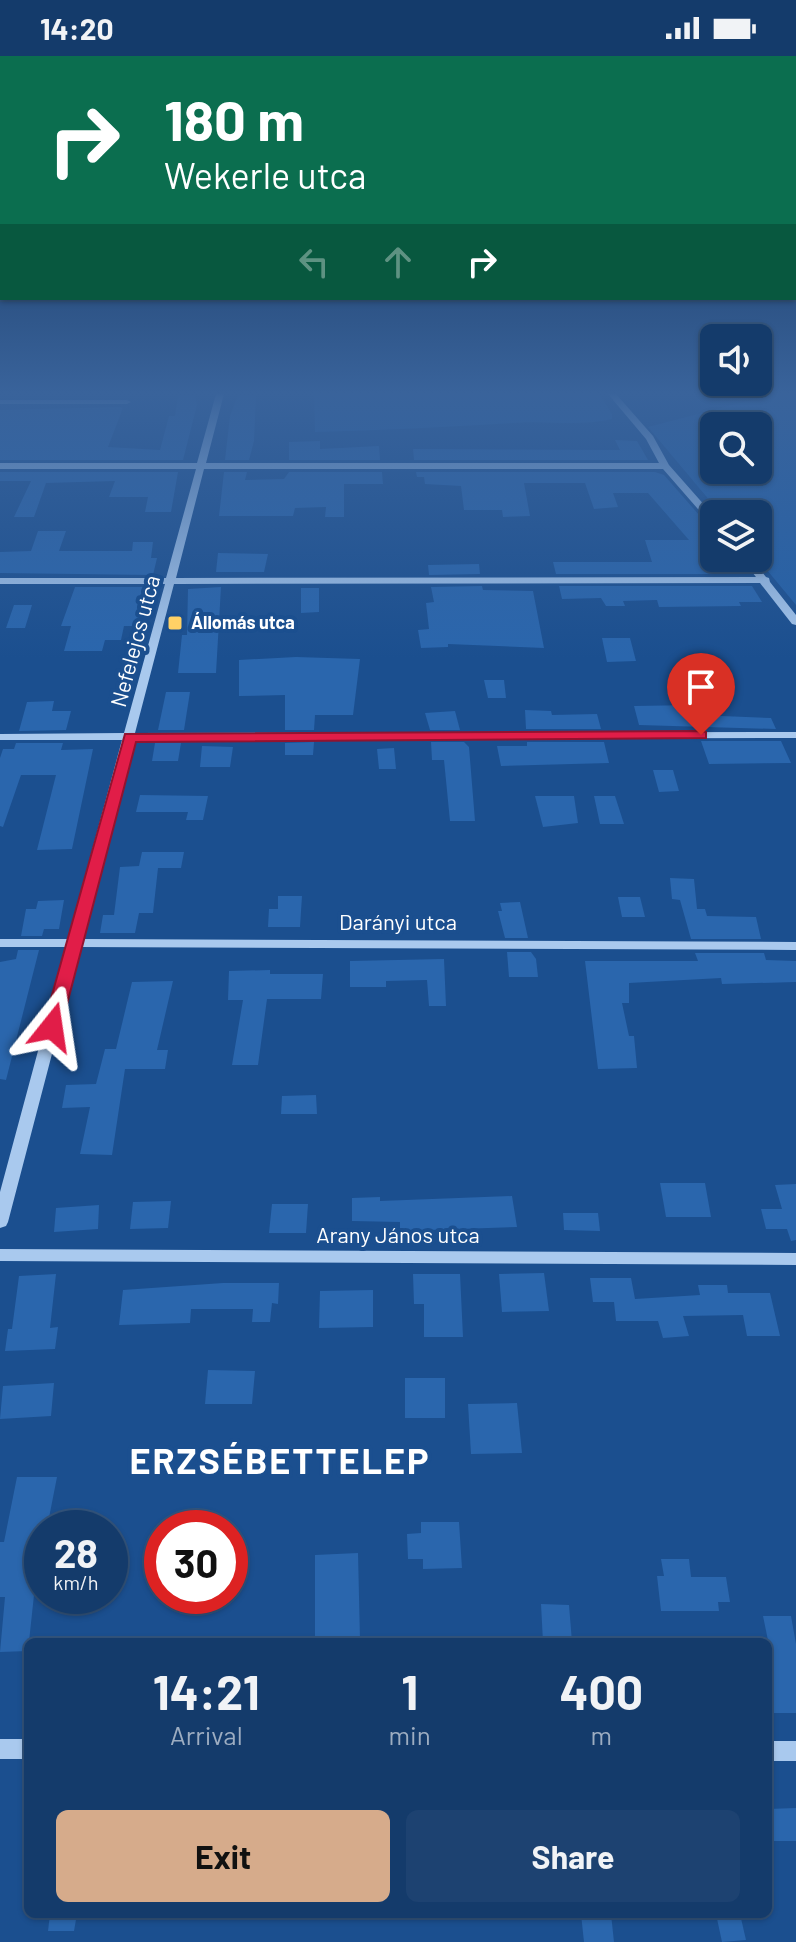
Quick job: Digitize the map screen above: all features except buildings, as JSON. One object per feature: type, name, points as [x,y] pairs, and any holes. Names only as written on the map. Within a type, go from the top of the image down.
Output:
[{"type":"street","name":"Nefelejcs utca","points":[[0,1222],[198,482]]},
{"type":"street","points":[[679,482],[700,506]]},
{"type":"street","points":[[759,572],[796,622]]},
{"type":"street","points":[[0,581],[766,580]]},
{"type":"street","points":[[0,737],[796,735]]},
{"type":"street","name":"Darányi utca","points":[[0,943],[796,946]]},
{"type":"street","name":"Arany János utca","points":[[0,1255],[796,1259]]},
{"type":"street","points":[[0,1749],[24,1749]]},
{"type":"street","points":[[772,1751],[796,1751]]},
{"type":"shaded area","points":[[694,482],[796,482],[796,605],[769,572],[772,572],[772,500],[709,500]]},
{"type":"place","name":"Állomás utca","points":[[175,623]]},
{"type":"district","name":"ERZSÉBETTELEP","points":[[280,1461]]},
{"type":"route","points":[[52,1027],[130,737],[701,735]]}]
